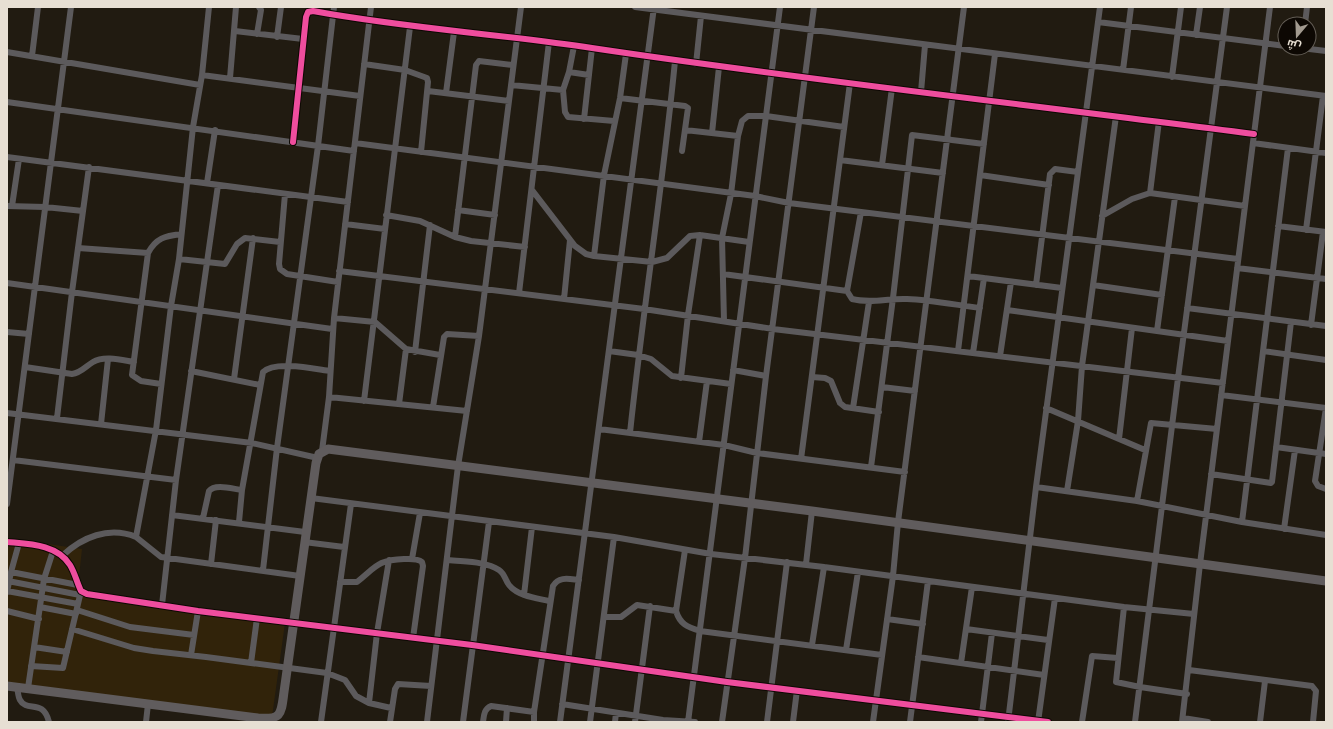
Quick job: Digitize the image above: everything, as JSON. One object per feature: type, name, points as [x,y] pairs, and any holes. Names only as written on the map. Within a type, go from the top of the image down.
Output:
[{"type":"main road","points":[[7,686],[258,718],[278,719],[282,705],[288,667],[305,532],[320,454],[335,449],[1029,539],[1326,581]]},
{"type":"street","points":[[32,56],[38,7]]},
{"type":"street","points":[[7,500],[71,7]]},
{"type":"street","points":[[136,537],[149,477],[156,430],[178,259],[186,181],[202,75],[209,7]]},
{"type":"street","points":[[230,78],[236,7]]},
{"type":"street","points":[[257,34],[261,10],[259,7]]},
{"type":"street","points":[[277,36],[281,7]]},
{"type":"street","points":[[263,570],[277,448],[312,198],[334,7]]},
{"type":"street","points":[[7,412],[156,430],[320,454],[329,397],[332,328],[371,7]]},
{"type":"street","points":[[428,722],[431,686],[448,560],[458,466],[480,336],[520,7]]},
{"type":"street","points":[[635,7],[654,8],[702,16],[1324,96],[1306,230]]},
{"type":"street","points":[[562,704],[616,713],[635,719],[690,722],[694,677],[711,554],[738,324],[780,7]]},
{"type":"street","points":[[722,722],[745,558],[750,503],[778,283],[790,203],[814,7]]},
{"type":"street","points":[[873,722],[893,576],[898,522],[964,7]]},
{"type":"street","points":[[1009,719],[1029,539],[1100,7]]},
{"type":"street","points":[[1123,70],[1131,7]]},
{"type":"street","points":[[1172,76],[1181,7]]},
{"type":"street","points":[[1196,35],[1200,7]]},
{"type":"street","points":[[1135,722],[1157,557],[1183,335],[1227,7]]},
{"type":"street","points":[[1208,722],[1183,720],[1200,564],[1270,7]]},
{"type":"street","points":[[560,722],[586,534],[654,8]]},
{"type":"street","points":[[293,142],[303,39],[308,12],[313,11],[410,27],[549,42],[696,64],[1254,134]]},
{"type":"street","points":[[696,64],[702,16]]},
{"type":"street","points":[[1098,22],[1277,45]]},
{"type":"street","points":[[364,401],[375,322],[384,229],[410,27]]},
{"type":"street","points":[[235,32],[303,39]]},
{"type":"street","points":[[446,93],[454,32]]},
{"type":"street","points":[[519,293],[549,42]]},
{"type":"street","points":[[921,92],[925,44]]},
{"type":"street","points":[[574,46],[570,72],[563,90],[566,115],[584,119],[614,121]]},
{"type":"street","points":[[584,119],[592,48]]},
{"type":"street","points":[[7,52],[200,85]]},
{"type":"street","points":[[594,256],[604,175],[620,98],[626,54]]},
{"type":"street","points":[[958,351],[995,54]]},
{"type":"street","points":[[455,237],[477,62],[479,61],[513,66]]},
{"type":"street","points":[[630,433],[638,355],[652,262],[660,184],[676,61]]},
{"type":"street","points":[[364,64],[405,70],[427,78],[428,91],[421,152]]},
{"type":"street","points":[[712,133],[719,67]]},
{"type":"street","points":[[570,72],[589,74]]},
{"type":"street","points":[[202,75],[360,96]]},
{"type":"street","points":[[801,459],[850,83]]},
{"type":"street","points":[[511,85],[563,90]]},
{"type":"street","points":[[882,165],[892,88]]},
{"type":"street","points":[[428,91],[509,101]]},
{"type":"street","points":[[620,98],[688,108],[682,151]]},
{"type":"street","points":[[7,102],[215,130],[354,151]]},
{"type":"street","points":[[724,320],[722,238],[731,194],[738,136],[742,121],[745,118],[766,116],[844,127]]},
{"type":"street","points":[[1067,491],[1078,421],[1082,366],[1116,116]]},
{"type":"street","points":[[1150,193],[1159,122]]},
{"type":"street","points":[[207,183],[215,130]]},
{"type":"street","points":[[685,130],[738,136]]},
{"type":"street","points":[[872,467],[894,298],[912,135],[984,144]]},
{"type":"street","points":[[355,143],[604,175],[731,194],[755,196],[790,203],[1238,259]]},
{"type":"street","points":[[1253,143],[1326,153]]},
{"type":"street","points":[[1242,522],[1288,148]]},
{"type":"street","points":[[7,157],[348,202]]},
{"type":"street","points":[[19,159],[9,206],[45,207],[83,211]]},
{"type":"street","points":[[840,160],[943,173]]},
{"type":"street","points":[[57,418],[89,167]]},
{"type":"street","points":[[1036,284],[1050,174],[1055,169],[1078,172]]},
{"type":"street","points":[[980,175],[1049,185]]},
{"type":"street","points":[[162,605],[176,480],[218,185]]},
{"type":"street","points":[[532,190],[580,251],[594,256],[652,262],[667,258],[690,236],[700,235],[749,242]]},
{"type":"street","points":[[1102,216],[1132,199],[1150,193],[1245,206]]},
{"type":"street","points":[[285,194],[280,242],[280,269],[287,274],[338,282]]},
{"type":"street","points":[[1157,331],[1175,197]]},
{"type":"street","points":[[458,210],[495,215]]},
{"type":"street","points":[[861,212],[847,291],[852,299],[869,302],[894,298],[980,308]]},
{"type":"street","points":[[386,216],[430,225],[455,237],[525,247]]},
{"type":"street","points":[[345,224],[384,229]]},
{"type":"street","points":[[415,352],[430,225]]},
{"type":"street","points":[[1278,226],[1324,232],[1311,325]]},
{"type":"street","points":[[161,384],[141,381],[132,375],[143,302],[148,253],[156,241],[162,237],[181,234]]},
{"type":"street","points":[[681,378],[688,315],[700,235]]},
{"type":"street","points":[[178,259],[225,264],[237,244],[245,238],[280,242]]},
{"type":"street","points":[[234,379],[244,316],[253,238]]},
{"type":"street","points":[[564,299],[570,240]]},
{"type":"street","points":[[78,248],[148,253]]},
{"type":"street","points":[[1237,268],[1326,279]]},
{"type":"street","points":[[339,271],[615,305],[724,320],[738,324],[773,329],[1223,383]]},
{"type":"street","points":[[723,274],[778,283],[847,291]]},
{"type":"street","points":[[968,276],[1062,288]]},
{"type":"street","points":[[973,353],[984,278]]},
{"type":"street","points":[[1000,356],[1011,282]]},
{"type":"street","points":[[7,283],[199,311],[295,322],[332,328]]},
{"type":"street","points":[[1093,285],[1162,295]]},
{"type":"street","points":[[853,408],[869,302]]},
{"type":"street","points":[[1187,308],[1326,326]]},
{"type":"street","points":[[1007,310],[1228,341]]},
{"type":"street","points":[[334,318],[375,322],[406,350],[440,355]]},
{"type":"street","points":[[1211,474],[1272,483],[1291,322]]},
{"type":"street","points":[[1118,439],[1132,328]]},
{"type":"street","points":[[7,332],[29,334]]},
{"type":"street","points":[[433,407],[442,340],[447,334],[480,336]]},
{"type":"street","points":[[399,404],[406,350]]},
{"type":"street","points":[[1263,351],[1326,360]]},
{"type":"street","points":[[609,352],[638,355],[651,359],[667,374],[681,378],[731,384]]},
{"type":"street","points":[[25,368],[77,373],[94,361],[108,359],[134,362]]},
{"type":"street","points":[[101,424],[108,359]]},
{"type":"street","points":[[239,522],[242,490],[252,443],[263,372],[266,369],[289,366],[330,371]]},
{"type":"street","points":[[733,370],[766,376]]},
{"type":"street","points":[[191,371],[260,385]]},
{"type":"street","points":[[812,377],[825,378],[831,381],[840,403],[845,407],[879,412]]},
{"type":"street","points":[[699,442],[707,381]]},
{"type":"street","points":[[882,388],[915,392]]},
{"type":"street","points":[[1221,395],[1326,408],[1323,454],[1316,484],[1326,489]]},
{"type":"street","points":[[329,397],[467,411]]},
{"type":"street","points":[[1046,408],[1145,450]]},
{"type":"street","points":[[1137,501],[1151,423],[1217,429]]},
{"type":"street","points":[[599,429],[724,445],[757,453],[905,472]]},
{"type":"street","points":[[1276,447],[1323,454]]},
{"type":"street","points":[[1284,528],[1295,450]]},
{"type":"street","points":[[13,460],[176,480]]},
{"type":"street","points":[[203,518],[211,488],[216,487],[242,490]]},
{"type":"street","points":[[1036,487],[1162,505],[1206,516],[1326,535]]},
{"type":"street","points":[[311,498],[586,534],[711,554],[824,566],[858,572],[1124,607],[1194,614]]},
{"type":"street","points":[[320,722],[351,504]]},
{"type":"street","points":[[806,564],[812,511]]},
{"type":"street","points":[[412,559],[420,513]]},
{"type":"street","points":[[172,515],[239,522],[305,532]]},
{"type":"street","points":[[211,564],[216,520]]},
{"type":"street","points":[[463,722],[489,522]]},
{"type":"street","points":[[524,595],[532,527]]},
{"type":"street","points":[[62,556],[83,540],[100,534],[126,533],[136,537],[161,557],[300,576]]},
{"type":"street","points":[[590,722],[614,538]]},
{"type":"street","points":[[7,542],[34,544],[54,551],[62,556],[73,570],[81,593],[65,666],[61,668],[32,666]]},
{"type":"street","points":[[304,542],[344,547]]},
{"type":"street","points":[[19,543],[9,573],[7,591],[42,597],[130,627],[194,635]]},
{"type":"street","points":[[685,550],[676,611],[679,620],[684,625],[700,632],[735,635],[882,655]]},
{"type":"street","points":[[28,688],[44,578],[54,551]]},
{"type":"street","points":[[340,582],[357,582],[377,565],[389,560],[419,559],[423,566],[413,638]]},
{"type":"street","points":[[369,703],[377,633],[389,560]]},
{"type":"street","points":[[448,560],[483,564],[498,570],[504,574],[508,585],[524,595],[549,601]]},
{"type":"street","points":[[767,722],[787,562]]},
{"type":"street","points":[[812,645],[824,566]]},
{"type":"street","points":[[846,650],[858,572]]},
{"type":"street","points":[[9,573],[78,585]]},
{"type":"street","points":[[9,573],[43,588],[198,611],[472,645],[727,682],[982,713],[1009,719],[1048,722]]},
{"type":"street","points":[[534,722],[534,712],[552,586],[556,581],[562,579],[579,580]]},
{"type":"street","points":[[910,722],[928,581]]},
{"type":"street","points":[[961,663],[972,587]]},
{"type":"street","points":[[1038,722],[1048,640],[1055,598]]},
{"type":"street","points":[[604,617],[621,617],[637,605],[676,611]]},
{"type":"street","points":[[635,719],[650,606]]},
{"type":"street","points":[[40,607],[77,610]]},
{"type":"street","points":[[1124,607],[1116,682],[1186,694]]},
{"type":"street","points":[[7,611],[39,619]]},
{"type":"street","points":[[191,655],[198,611]]},
{"type":"street","points":[[251,663],[257,618]]},
{"type":"street","points":[[887,619],[922,624]]},
{"type":"street","points":[[72,629],[134,648],[327,673],[345,680],[356,696],[369,703],[392,708]]},
{"type":"street","points":[[966,629],[1048,640]]},
{"type":"street","points":[[980,722],[992,633]]},
{"type":"street","points":[[34,647],[67,652]]},
{"type":"street","points":[[1082,722],[1092,656],[1118,658]]},
{"type":"street","points":[[918,657],[1044,675]]},
{"type":"street","points":[[1189,670],[1315,688],[1313,722]]},
{"type":"street","points":[[1260,722],[1265,681]]},
{"type":"street","points":[[390,722],[395,689],[398,684],[431,686]]},
{"type":"street","points":[[17,687],[19,700],[22,703],[44,710],[49,722]]},
{"type":"street","points":[[792,722],[797,690]]},
{"type":"street","points":[[146,722],[148,704]]},
{"type":"street","points":[[483,722],[487,708],[491,706],[534,712]]},
{"type":"street","points":[[506,722],[507,708]]},
{"type":"street","points":[[615,722],[616,713]]},
{"type":"shaded area","points":[[7,538],[82,549],[77,595],[285,623],[272,717],[7,682]]},
{"type":"cycle path","points":[[293,142],[306,17],[308,12],[313,11],[382,22],[557,43],[840,82],[1254,134]]},
{"type":"cycle path","points":[[7,542],[42,546],[58,553],[70,565],[81,591],[87,594],[198,611],[472,645],[727,682],[1048,722]]}]
